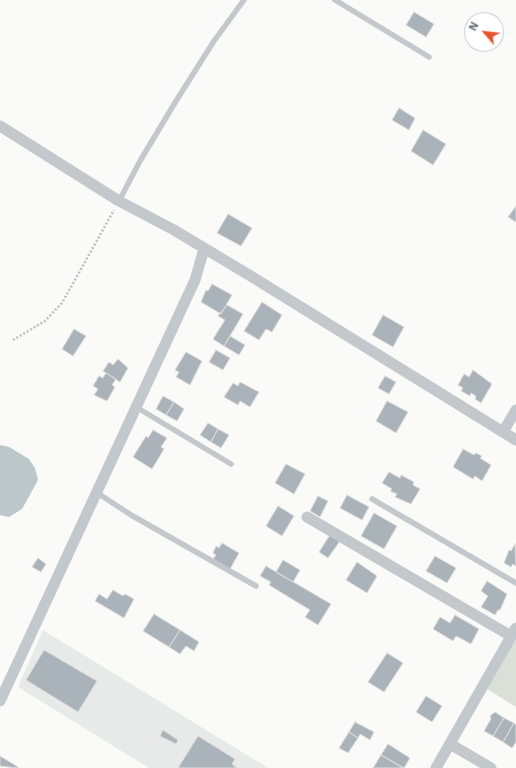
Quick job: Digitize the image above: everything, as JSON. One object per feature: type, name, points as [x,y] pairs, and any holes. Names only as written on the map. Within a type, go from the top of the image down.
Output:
[{"type":"street","points":[[0,126],[119,201],[174,230],[516,440]]},
{"type":"street","points":[[0,701],[195,280],[204,249]]},
{"type":"street","points":[[503,432],[516,410]]},
{"type":"street","points":[[307,517],[514,632],[436,768]]},
{"type":"street","points":[[450,744],[491,768]]},
{"type":"lane","points":[[119,201],[140,160],[176,101],[214,40],[244,0]]},
{"type":"lane","points":[[336,0],[429,57]]},
{"type":"lane","points":[[136,407],[231,464]]},
{"type":"lane","points":[[96,492],[131,515],[256,586]]},
{"type":"lane","points":[[372,499],[516,583]]},
{"type":"path","points":[[13,340],[44,321],[62,303],[119,201]]},
{"type":"shaded area","points":[[0,445],[9,447],[29,459],[35,468],[38,480],[22,509],[9,517],[0,515]]},
{"type":"shaded area","points":[[43,630],[268,768],[149,768],[18,687]]},
{"type":"shaded area","points":[[516,638],[516,707],[487,689]]},
{"type":"building","points":[[414,12],[434,24],[426,37],[406,25]]},
{"type":"building","points":[[399,108],[415,118],[409,130],[392,120]]},
{"type":"building","points":[[423,130],[446,144],[433,165],[411,151]]},
{"type":"building","points":[[516,206],[516,222],[508,217]]},
{"type":"building","points":[[228,214],[252,228],[241,246],[217,233]]},
{"type":"building","points":[[212,284],[232,295],[221,314],[201,302],[206,290],[208,291]]},
{"type":"building","points":[[262,302],[282,315],[272,332],[266,329],[259,340],[244,331]]},
{"type":"building","points":[[227,305],[243,314],[224,346],[213,339],[225,320],[218,316]]},
{"type":"building","points":[[383,315],[404,327],[393,347],[372,335]]},
{"type":"building","points":[[74,329],[86,336],[73,356],[62,349]]},
{"type":"building","points":[[230,336],[245,345],[239,355],[224,346]]},
{"type":"building","points":[[216,350],[230,358],[223,370],[209,362]]},
{"type":"building","points":[[186,352],[202,361],[190,385],[176,377],[179,372],[175,370]]},
{"type":"building","points":[[118,359],[128,368],[120,382],[103,371],[109,362],[113,365]]},
{"type":"building","points":[[473,370],[492,384],[481,403],[475,399],[476,396],[471,393],[470,396],[461,391],[463,388],[458,385],[464,374],[469,377]]},
{"type":"building","points":[[106,373],[116,379],[112,385],[115,387],[107,401],[94,395],[98,389],[93,386],[99,376],[103,378]]},
{"type":"building","points":[[385,376],[396,382],[389,394],[378,388]]},
{"type":"building","points":[[240,382],[259,392],[250,407],[240,401],[238,405],[224,397],[233,383],[238,386]]},
{"type":"building","points":[[163,396],[174,402],[166,415],[156,409]]},
{"type":"building","points":[[387,401],[408,412],[396,433],[376,421]]},
{"type":"building","points":[[174,402],[184,409],[177,421],[166,415]]},
{"type":"building","points":[[208,423],[218,429],[211,442],[200,435]]},
{"type":"building","points":[[218,429],[229,435],[221,448],[211,442]]},
{"type":"building","points":[[153,430],[167,438],[161,447],[164,449],[152,469],[133,457],[146,436],[148,438]]},
{"type":"building","points":[[463,449],[474,455],[476,453],[482,456],[480,458],[491,465],[482,481],[475,476],[473,479],[453,467]]},
{"type":"building","points":[[286,464],[305,474],[294,494],[275,483]]},
{"type":"building","points":[[389,472],[400,478],[401,475],[414,482],[413,485],[420,489],[411,504],[395,497],[397,494],[390,491],[392,489],[382,483]]},
{"type":"building","points":[[347,495],[369,507],[362,520],[340,508]]},
{"type":"building","points":[[318,496],[328,501],[320,517],[310,511]]},
{"type":"building","points":[[278,506],[294,516],[282,536],[266,526]]},
{"type":"building","points":[[374,513],[397,526],[384,549],[361,536]]},
{"type":"building","points":[[330,535],[340,541],[328,558],[319,552]]},
{"type":"building","points":[[222,543],[239,553],[230,569],[213,559],[216,555],[213,553],[216,546],[219,548]]},
{"type":"building","points":[[515,544],[516,566],[513,564],[511,567],[504,563],[509,550],[511,551]]},
{"type":"building","points":[[435,556],[456,568],[447,583],[426,571]]},
{"type":"building","points":[[38,558],[46,564],[41,572],[32,567]]},
{"type":"building","points":[[283,560],[300,570],[293,582],[276,572]]},
{"type":"building","points":[[357,562],[377,576],[367,593],[346,580]]},
{"type":"building","points":[[266,566],[331,604],[318,625],[305,617],[310,610],[269,585],[271,582],[260,576]]},
{"type":"building","points":[[487,581],[507,594],[500,610],[498,610],[495,615],[481,607],[488,596],[481,591]]},
{"type":"building","points":[[113,590],[123,596],[125,594],[134,599],[124,618],[95,601],[99,594],[107,599]]},
{"type":"building","points":[[154,614],[180,630],[169,647],[143,631]]},
{"type":"building","points":[[455,615],[479,629],[471,644],[456,636],[453,641],[433,629],[440,617],[450,623]]},
{"type":"building","points":[[180,630],[199,642],[194,651],[186,646],[180,654],[169,647]]},
{"type":"building","points":[[44,650],[97,681],[78,712],[26,680]]},
{"type":"building","points":[[387,653],[403,663],[384,692],[368,682]]},
{"type":"building","points":[[426,696],[442,706],[432,722],[416,712]]},
{"type":"building","points":[[495,712],[504,718],[493,736],[484,731],[491,719],[490,716]]},
{"type":"building","points":[[504,718],[514,723],[503,742],[493,736]]},
{"type":"building","points":[[355,722],[374,732],[370,740],[360,734],[358,738],[349,732]]},
{"type":"building","points":[[514,723],[516,725],[516,742],[512,748],[503,742]]},
{"type":"building","points":[[163,730],[178,740],[176,744],[160,736]]},
{"type":"building","points":[[349,732],[358,738],[348,753],[339,748]]},
{"type":"building","points":[[198,736],[235,759],[232,764],[237,768],[178,768]]},
{"type":"building","points":[[388,744],[410,758],[404,768],[381,755]]},
{"type":"building","points":[[381,755],[403,768],[373,768]]},
{"type":"building","points":[[0,756],[18,767],[18,768],[0,766]]}]
